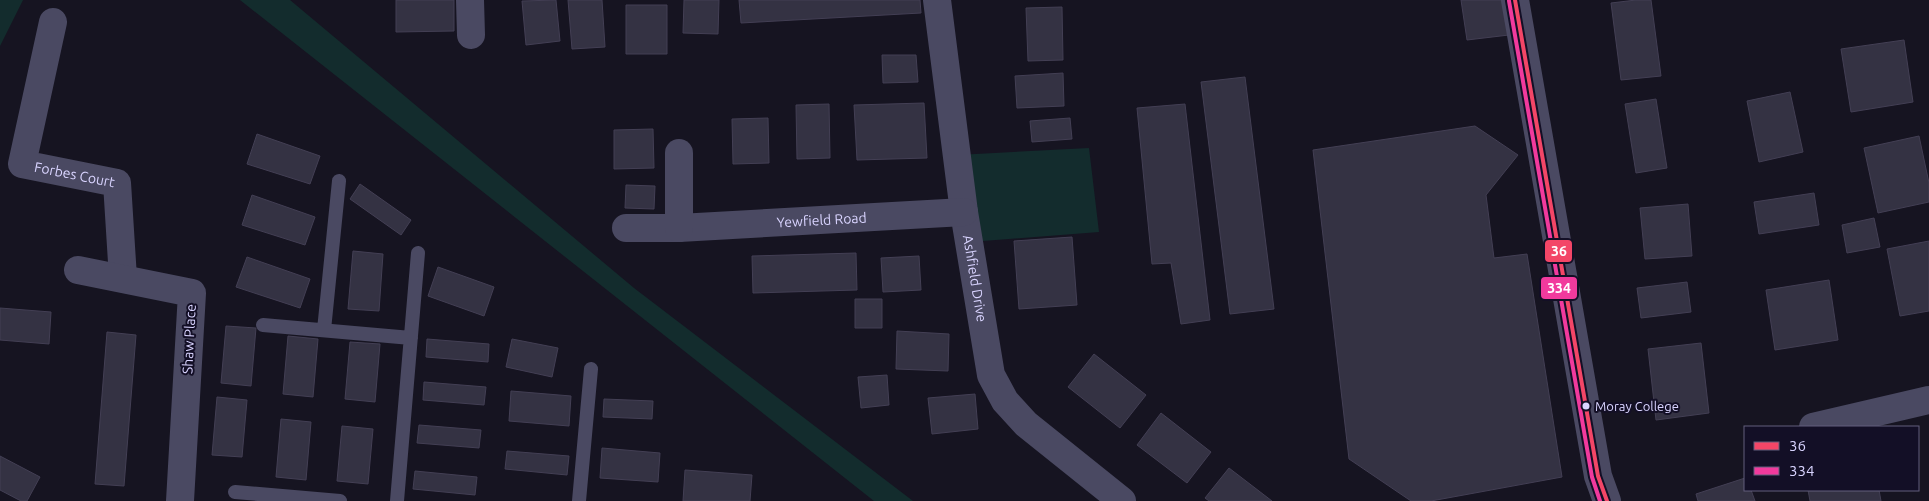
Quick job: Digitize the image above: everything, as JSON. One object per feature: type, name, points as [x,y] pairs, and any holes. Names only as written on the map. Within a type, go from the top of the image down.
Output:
[{"type":"street","points":[[470,0],[471,35]]},
{"type":"street","name":"Ashfield Drive","points":[[937,0],[964,212],[991,375],[1005,401],[1026,424],[1122,501]]},
{"type":"street","points":[[1515,0],[1598,476],[1607,501]]},
{"type":"street","name":"Forbes Court","points":[[53,22],[22,164],[117,183],[123,278]]},
{"type":"street","points":[[679,153],[679,228]]},
{"type":"street","name":"Yewfield Road","points":[[626,228],[679,228],[964,212]]},
{"type":"street","name":"Shaw Place","points":[[78,270],[192,293],[180,501]]},
{"type":"street","points":[[1817,426],[1929,400]]},
{"type":"lane","points":[[324,330],[339,181]]},
{"type":"lane","points":[[397,501],[418,253]]},
{"type":"lane","points":[[263,325],[411,338]]},
{"type":"lane","points":[[579,501],[591,369]]},
{"type":"lane","points":[[235,492],[340,501]]},
{"type":"green space","points":[[0,0],[23,0],[0,46]]},
{"type":"green space","points":[[240,0],[290,0],[634,288],[913,501],[874,501]]},
{"type":"green space","points":[[1089,148],[1099,232],[970,242],[957,155]]},
{"type":"building","points":[[396,0],[454,0],[454,31],[396,32]]},
{"type":"building","points":[[556,0],[560,41],[526,45],[522,1]]},
{"type":"building","points":[[568,0],[602,0],[605,47],[572,49]]},
{"type":"building","points":[[684,0],[719,0],[718,34],[683,33]]},
{"type":"building","points":[[739,0],[920,0],[921,13],[741,23]]},
{"type":"building","points":[[1461,0],[1504,0],[1509,35],[1467,40]]},
{"type":"building","points":[[1651,0],[1661,76],[1621,80],[1611,3]]},
{"type":"building","points":[[626,5],[667,5],[667,54],[626,54]]},
{"type":"building","points":[[1062,7],[1063,60],[1028,61],[1026,8]]},
{"type":"building","points":[[1904,40],[1913,102],[1851,112],[1841,49]]},
{"type":"building","points":[[882,55],[916,55],[918,82],[883,83]]},
{"type":"building","points":[[1063,73],[1064,106],[1017,108],[1015,76]]},
{"type":"building","points":[[1245,77],[1274,309],[1230,314],[1201,82]]},
{"type":"building","points":[[1790,92],[1803,152],[1759,162],[1747,101]]},
{"type":"building","points":[[1656,99],[1667,168],[1636,173],[1625,104]]},
{"type":"building","points":[[924,103],[927,158],[857,160],[854,105]]},
{"type":"building","points":[[829,104],[830,158],[797,159],[796,105]]},
{"type":"building","points":[[1185,104],[1210,320],[1181,324],[1171,263],[1152,264],[1137,108]]},
{"type":"building","points":[[768,118],[769,163],[733,164],[732,119]]},
{"type":"building","points":[[1070,118],[1072,139],[1032,142],[1030,121]]},
{"type":"building","points":[[1475,126],[1518,155],[1486,195],[1494,258],[1527,254],[1562,477],[1431,501],[1411,501],[1349,459],[1313,150]]},
{"type":"building","points":[[653,129],[654,168],[614,169],[614,130]]},
{"type":"building","points":[[257,134],[320,156],[310,184],[247,164]]},
{"type":"building","points":[[1919,136],[1929,183],[1929,202],[1878,213],[1864,148]]},
{"type":"building","points":[[360,184],[411,220],[401,235],[350,199]]},
{"type":"building","points":[[626,185],[655,186],[654,209],[625,208]]},
{"type":"building","points":[[1814,193],[1819,225],[1759,234],[1754,202]]},
{"type":"building","points":[[252,195],[315,217],[305,245],[242,225]]},
{"type":"building","points":[[1688,204],[1692,256],[1645,259],[1640,208]]},
{"type":"building","points":[[1874,218],[1880,247],[1847,253],[1842,225]]},
{"type":"building","points":[[1072,237],[1077,305],[1019,309],[1014,241]]},
{"type":"building","points":[[1929,241],[1929,311],[1900,316],[1887,249]]},
{"type":"building","points":[[353,251],[383,254],[379,311],[348,309]]},
{"type":"building","points":[[856,253],[857,290],[753,293],[752,256]]},
{"type":"building","points":[[919,256],[921,290],[883,292],[881,258]]},
{"type":"building","points":[[247,257],[310,279],[300,308],[236,287]]},
{"type":"building","points":[[438,267],[494,287],[484,316],[428,296]]},
{"type":"building","points":[[1829,280],[1838,340],[1775,350],[1766,290]]},
{"type":"building","points":[[1687,282],[1691,312],[1641,318],[1637,288]]},
{"type":"building","points":[[855,299],[882,299],[882,328],[855,328]]},
{"type":"building","points":[[0,308],[51,312],[49,344],[0,340]]},
{"type":"building","points":[[226,326],[256,328],[251,386],[221,383]]},
{"type":"building","points":[[897,331],[949,334],[948,371],[896,369]]},
{"type":"building","points":[[107,332],[136,335],[124,486],[95,484]]},
{"type":"building","points":[[288,336],[318,339],[313,397],[283,394]]},
{"type":"building","points":[[427,339],[489,344],[488,362],[426,357]]},
{"type":"building","points":[[512,339],[558,348],[552,377],[506,367]]},
{"type":"building","points":[[350,342],[380,344],[375,402],[345,399]]},
{"type":"building","points":[[1701,343],[1709,413],[1656,420],[1648,349]]},
{"type":"building","points":[[1094,354],[1146,395],[1120,428],[1068,387]]},
{"type":"building","points":[[887,375],[889,405],[861,408],[858,377]]},
{"type":"building","points":[[424,382],[486,387],[484,405],[423,400]]},
{"type":"building","points":[[511,391],[571,396],[569,426],[509,421]]},
{"type":"building","points":[[975,394],[978,429],[932,434],[928,398]]},
{"type":"building","points":[[217,397],[247,400],[242,457],[212,455]]},
{"type":"building","points":[[604,399],[653,401],[652,419],[603,417]]},
{"type":"building","points":[[1161,413],[1211,452],[1187,483],[1137,445]]},
{"type":"building","points":[[281,419],[311,422],[306,480],[276,477]]},
{"type":"building","points":[[419,425],[481,430],[479,448],[417,443]]},
{"type":"building","points":[[342,426],[373,429],[368,484],[337,481]]},
{"type":"building","points":[[602,448],[660,453],[658,482],[600,478]]},
{"type":"building","points":[[507,451],[569,456],[567,475],[505,469]]},
{"type":"building","points":[[0,456],[40,477],[27,501],[21,501],[0,490]]},
{"type":"building","points":[[1229,468],[1272,501],[1209,501],[1205,498]]},
{"type":"building","points":[[685,470],[752,475],[750,501],[683,501]]},
{"type":"building","points":[[415,471],[477,477],[475,495],[413,489]]},
{"type":"building","points":[[1744,478],[1744,491],[1751,491],[1755,501],[1698,501],[1696,494]]},
{"type":"building","points":[[1808,491],[1879,491],[1881,501],[1810,501]]},
{"type":"transit line","name":"36","points":[[1515,0],[1598,476],[1607,501]]},
{"type":"transit line","name":"334","points":[[1509,1],[1592,477],[1600,501]]},
{"type":"place","name":"Moray College","points":[[1586,406]]}]
